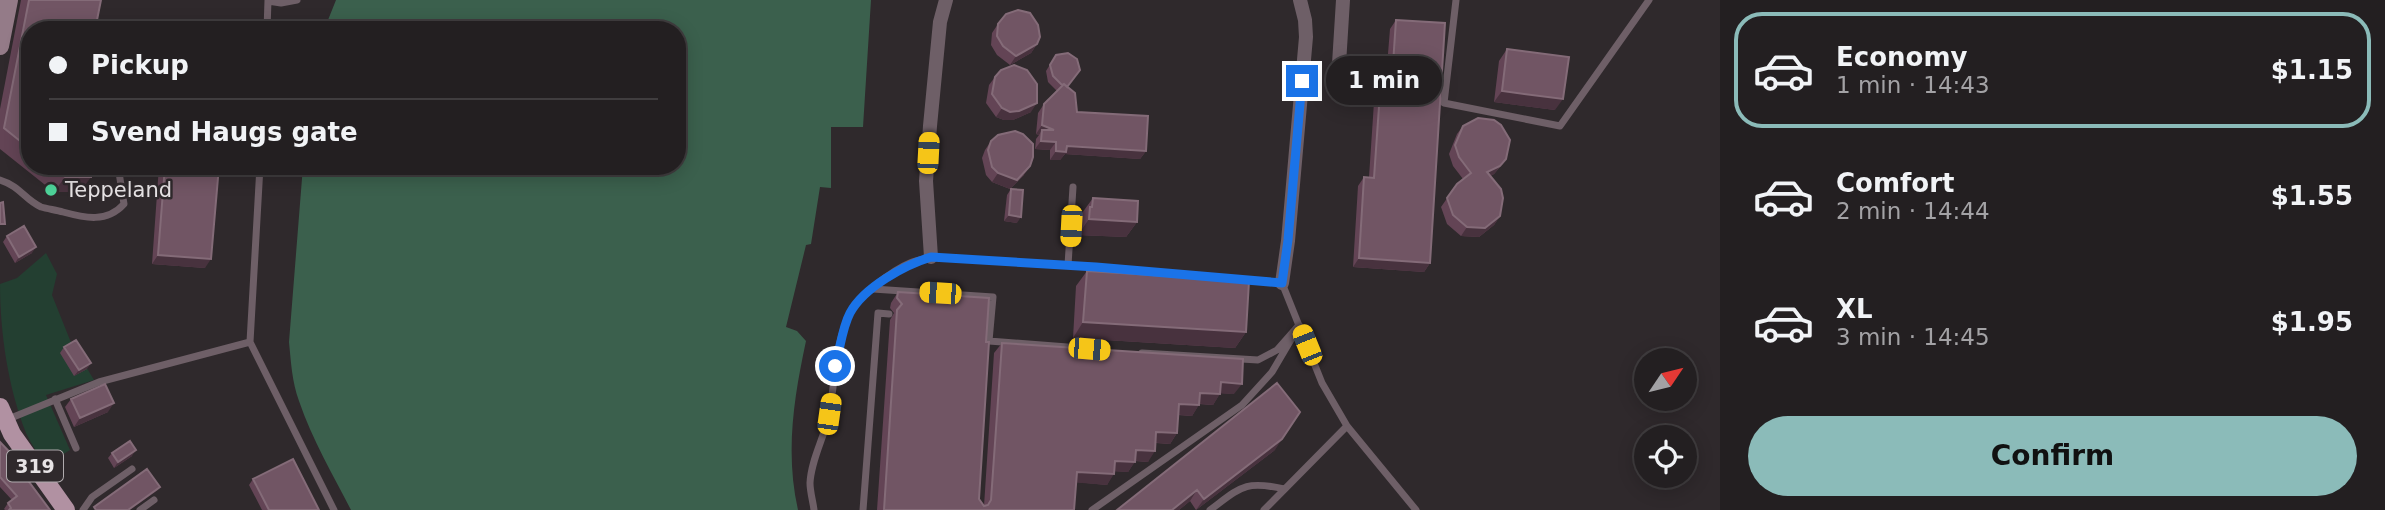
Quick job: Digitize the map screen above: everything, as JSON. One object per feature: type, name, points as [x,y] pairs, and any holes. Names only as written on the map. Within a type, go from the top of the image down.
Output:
[{"type":"main road","points":[[0,46],[9,0]]},
{"type":"main road","name":"319","points":[[3,414],[23,450],[66,510]]},
{"type":"street","points":[[931,257],[926,181],[940,22],[946,0]]},
{"type":"street","points":[[1282,283],[1306,37],[1300,0]]},
{"type":"street","points":[[1338,80],[1343,0]]},
{"type":"lane","points":[[267,21],[268,0],[281,3],[297,0]]},
{"type":"lane","points":[[1456,0],[1444,103],[1560,125],[1648,0]]},
{"type":"lane","points":[[0,180],[13,184],[40,206],[82,217],[100,218],[116,212],[124,204],[119,175]]},
{"type":"lane","points":[[259,175],[250,342],[334,510]]},
{"type":"lane","points":[[1068,265],[1073,187]]},
{"type":"lane","points":[[814,510],[810,483],[829,414],[835,366],[849,314],[856,304],[886,278],[910,263],[931,257],[1068,265],[1282,283],[1322,383],[1347,426],[1416,510]]},
{"type":"lane","points":[[873,289],[993,297],[988,354]]},
{"type":"lane","points":[[863,510],[878,313],[889,314]]},
{"type":"lane","points":[[1127,352],[1258,360],[1277,350],[1299,325]]},
{"type":"lane","points":[[1092,510],[1242,405],[1272,372],[1299,325]]},
{"type":"lane","points":[[989,341],[1114,351]]},
{"type":"lane","points":[[3,414],[55,399],[99,382],[250,342]]},
{"type":"lane","points":[[55,399],[76,448]]},
{"type":"lane","points":[[1264,510],[1347,426]]},
{"type":"lane","points":[[83,510],[92,497],[132,469]]},
{"type":"lane","points":[[1210,510],[1239,488],[1261,484],[1284,489]]},
{"type":"lane","points":[[141,510],[154,500]]},
{"type":"shaded area","points":[[336,0],[871,0],[863,127],[831,127],[831,188],[820,187],[811,244],[806,245],[786,327],[797,331],[806,341],[798,383],[792,446],[798,510],[351,510],[310,429],[292,372],[289,342],[302,175],[686,175],[686,21],[328,21]]},
{"type":"shaded area","points":[[46,253],[57,274],[52,295],[70,340],[94,380],[46,395],[70,450],[46,465],[26,433],[14,397],[3,341],[0,284],[17,278]]},
{"type":"building","points":[[29,0],[101,0],[97,21],[25,21]]},
{"type":"building","points":[[1018,10],[1030,13],[1038,25],[1040,37],[1037,44],[1016,56],[1003,46],[997,36],[998,24],[1006,14]]},
{"type":"building","points":[[1396,20],[1445,23],[1430,263],[1359,258],[1364,177],[1374,178],[1381,78],[1392,79]]},
{"type":"building","points":[[21,41],[21,142],[4,128]]},
{"type":"building","points":[[1507,49],[1569,57],[1563,99],[1502,91]]},
{"type":"building","points":[[1068,53],[1077,59],[1080,70],[1067,87],[1053,76],[1050,65],[1056,55]]},
{"type":"building","points":[[1014,65],[1027,70],[1037,84],[1037,103],[1010,112],[1002,108],[992,94],[995,77],[1001,70]]},
{"type":"building","points":[[1064,84],[1075,93],[1077,112],[1148,116],[1146,151],[1067,146],[1066,152],[1056,151],[1056,142],[1041,141],[1042,130],[1054,130],[1042,125],[1044,104]]},
{"type":"building","points":[[1478,118],[1494,120],[1501,125],[1510,140],[1506,159],[1500,166],[1487,172],[1501,189],[1503,198],[1500,216],[1485,228],[1467,227],[1453,215],[1447,198],[1457,184],[1471,173],[1459,157],[1455,145],[1463,126]]},
{"type":"building","points":[[1015,131],[1023,134],[1033,144],[1030,166],[1017,180],[998,173],[992,167],[988,150],[991,141],[998,135]]},
{"type":"building","points":[[62,175],[91,175],[91,177]]},
{"type":"building","points":[[164,175],[218,175],[211,259],[158,255]]},
{"type":"building","points":[[1011,189],[1023,190],[1021,217],[1009,215]]},
{"type":"building","points":[[1093,198],[1138,201],[1137,222],[1089,219]]},
{"type":"building","points":[[3,202],[5,224],[0,224],[0,203]]},
{"type":"building","points":[[24,226],[36,247],[19,257],[7,236]]},
{"type":"building","points":[[1087,271],[1249,281],[1246,332],[1083,322]]},
{"type":"building","points":[[898,292],[989,298],[986,342],[989,342],[979,499],[984,506],[991,500],[1002,343],[1243,359],[1242,384],[1221,382],[1220,394],[1200,393],[1199,405],[1179,404],[1177,433],[1156,432],[1155,451],[1136,450],[1135,462],[1115,461],[1114,474],[1077,472],[1074,510],[884,510],[897,310],[902,304],[897,298]]},
{"type":"building","points":[[76,340],[91,363],[79,370],[64,347]]},
{"type":"building","points":[[1277,383],[1300,412],[1282,439],[1204,499],[1197,490],[1172,510],[1117,510]]},
{"type":"building","points":[[105,384],[114,403],[80,418],[71,399]]},
{"type":"building","points":[[130,441],[136,450],[118,462],[112,453]]},
{"type":"building","points":[[0,442],[21,464],[18,467],[50,510],[9,510],[11,508],[8,503],[17,496],[0,477]]},
{"type":"building","points":[[293,459],[319,510],[269,510],[253,479]]},
{"type":"building","points":[[147,469],[160,487],[128,510],[96,510],[94,507]]},
{"type":"place","name":"Teppeland","points":[[51,190]]},
{"type":"route","points":[[835,366],[849,314],[856,304],[886,278],[910,263],[931,257],[1096,267],[1282,283],[1302,81]]}]
